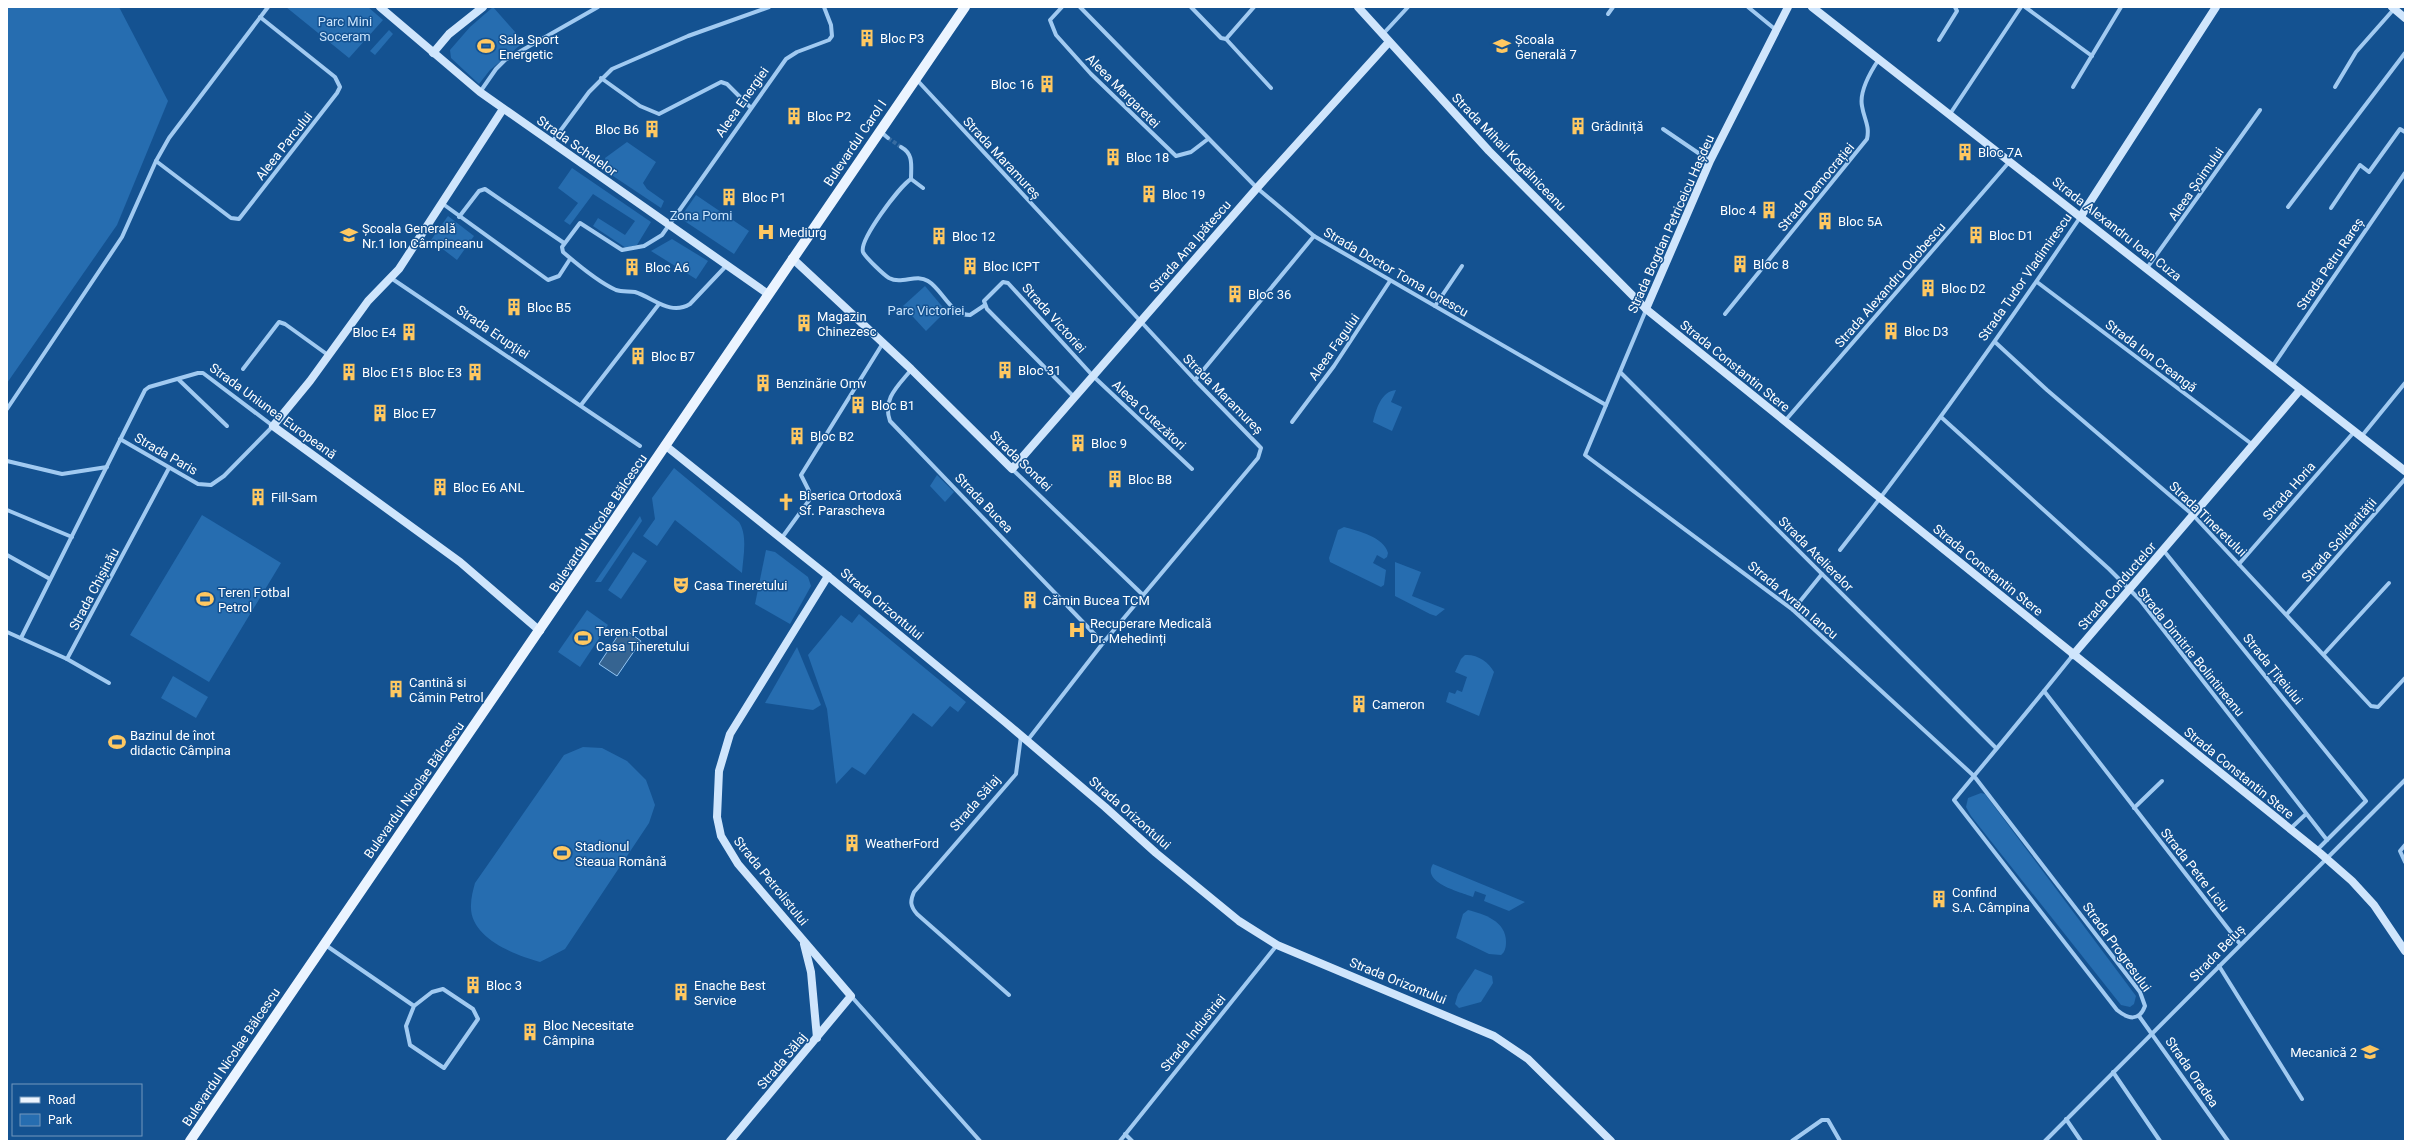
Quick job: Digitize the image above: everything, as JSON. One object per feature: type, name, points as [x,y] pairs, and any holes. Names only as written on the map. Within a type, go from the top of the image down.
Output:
[{"type":"main road","name":"Bulevardul Carol I","points":[[768,294],[965,7]]},
{"type":"main road","name":"Bulevardul Nicolae Bălcescu","points":[[190,1141],[540,631],[768,294]]},
{"type":"street","points":[[7,409],[122,237],[156,161],[169,138],[268,7]]},
{"type":"street","name":"Strada Schelelor","points":[[380,7],[480,92],[669,227],[768,294]]},
{"type":"street","points":[[433,53],[449,34],[483,7]]},
{"type":"street","points":[[480,92],[496,69],[505,60],[598,7]]},
{"type":"street","points":[[552,142],[601,78],[620,64],[766,7]]},
{"type":"street","name":"Aleea Energiei","points":[[564,243],[580,223],[622,250],[636,248],[652,242],[669,227],[750,107],[786,59],[797,52],[830,40],[832,36],[831,24],[824,7]]},
{"type":"street","name":"Aleea Margaretei","points":[[1062,7],[1050,20],[1056,35],[1091,74],[1158,140],[1176,156],[1183,156],[1208,139]]},
{"type":"street","name":"Strada Doctor Toma Ionescu","points":[[1080,7],[1257,188],[1314,236],[1606,405]]},
{"type":"street","points":[[1192,7],[1221,38],[1226,39],[1271,88]]},
{"type":"street","points":[[1226,39],[1254,7]]},
{"type":"street","name":"Strada Mihail Kogălniceanu","points":[[1358,7],[1489,151],[1646,309]]},
{"type":"street","points":[[1382,34],[1408,7]]},
{"type":"street","points":[[1608,14],[1613,7]]},
{"type":"street","points":[[1748,7],[1776,30]]},
{"type":"street","name":"Strada Bogdan Petriceicu Hașdeu","points":[[1586,455],[1606,405],[1621,373],[1646,309],[1710,161],[1788,7]]},
{"type":"street","name":"Strada Alexandru Ioan Cuza","points":[[1812,7],[2082,216],[2300,390],[2405,471]]},
{"type":"street","points":[[1939,40],[1957,11],[1955,7]]},
{"type":"street","points":[[1950,114],[2021,7]]},
{"type":"street","points":[[2025,7],[2092,56]]},
{"type":"street","points":[[2073,88],[2121,7]]},
{"type":"street","name":"Strada Tudor Vladimirescu","points":[[1840,550],[1881,498],[1941,417],[2037,282],[2082,216],[2216,7]]},
{"type":"street","points":[[2335,88],[2356,52],[2393,8],[2405,18]]},
{"type":"street","name":"Aleea Parcului","points":[[156,161],[231,218],[239,218],[337,93],[340,87],[335,78],[260,17]]},
{"type":"street","name":"Strada Ana Ipătescu","points":[[1012,469],[1257,188],[1389,42]]},
{"type":"street","points":[[2288,207],[2405,53]]},
{"type":"street","name":"Strada Democrației","points":[[1726,314],[1867,140],[1869,125],[1863,110],[1862,99],[1879,58]]},
{"type":"street","points":[[601,78],[654,113],[665,112],[721,82],[727,84],[750,107]]},
{"type":"street","name":"Strada Maramureș","points":[[915,78],[1140,322],[1259,444],[1260,455],[1024,739]]},
{"type":"street","points":[[273,426],[368,301],[391,278],[443,204],[503,109]]},
{"type":"street","name":"Aleea Șoimului","points":[[2147,268],[2260,110]]},
{"type":"street","points":[[1663,129],[1710,161]]},
{"type":"street","points":[[2331,208],[2360,166],[2369,172],[2400,129],[2405,132]]},
{"type":"street","points":[[879,131],[888,138]]},
{"type":"street","points":[[901,147],[910,155],[912,162],[910,179],[923,188]]},
{"type":"street","name":"Strada Alexandru Odobescu","points":[[1784,422],[2011,161]]},
{"type":"street","name":"Strada Petru Rareș","points":[[2272,367],[2405,173]]},
{"type":"street","name":"Strada Victoriei","points":[[910,179],[888,202],[863,247],[864,255],[890,278],[899,280],[920,278],[927,280],[959,313],[970,315],[985,305],[984,301],[987,296],[1003,282],[1008,283],[1093,376]]},
{"type":"street","points":[[459,217],[479,190],[485,189],[564,243],[563,252],[570,259],[617,290],[634,292],[672,309],[682,308],[690,304],[726,266]]},
{"type":"street","points":[[443,204],[548,280],[559,276],[570,259]]},
{"type":"street","points":[[1195,380],[1314,236]]},
{"type":"street","name":"Strada Sondei","points":[[792,258],[884,343],[1143,595]]},
{"type":"street","points":[[1434,306],[1462,266]]},
{"type":"street","name":"Strada Erupției","points":[[391,278],[640,446]]},
{"type":"street","name":"Aleea Fagului","points":[[1292,422],[1334,366],[1390,281]]},
{"type":"street","name":"Strada Ion Creangă","points":[[2037,282],[2253,445]]},
{"type":"street","points":[[581,405],[659,304]]},
{"type":"street","points":[[985,305],[1074,397]]},
{"type":"street","name":"Strada Constantin Stere","points":[[1646,309],[1784,422],[1881,498],[2073,656],[2326,858],[2352,881],[2374,905],[2405,951]]},
{"type":"street","points":[[243,369],[279,322],[285,324],[328,355]]},
{"type":"street","name":"Strada Tineretului","points":[[1995,342],[2047,390],[2193,515],[2375,708],[2382,704],[2405,678]]},
{"type":"street","points":[[780,539],[810,499],[809,491],[801,475],[884,343]]},
{"type":"street","name":"Strada Bucea","points":[[911,369],[890,396],[887,407],[890,421],[1104,644]]},
{"type":"street","name":"Strada Uniunea Europeană","points":[[21,638],[145,390],[149,387],[198,372],[203,373],[273,426],[460,562],[540,631]]},
{"type":"street","name":"Strada Atelierelor","points":[[1621,373],[1996,748]]},
{"type":"street","name":"Aleea Cutezători","points":[[1093,376],[1192,469]]},
{"type":"street","points":[[178,379],[227,426]]},
{"type":"street","points":[[2361,438],[2405,383]]},
{"type":"street","name":"Strada Conductelor","points":[[2139,1016],[2132,1018],[2125,1016],[2117,1010],[1954,800],[2073,656],[2300,390]]},
{"type":"street","name":"Strada Dimitrie Bolintineanu","points":[[1941,417],[2130,590],[2151,614],[2327,840]]},
{"type":"street","name":"Strada Paris","points":[[120,439],[198,484],[211,485],[224,476],[273,426]]},
{"type":"street","name":"Strada Horia","points":[[2239,564],[2354,432]]},
{"type":"street","name":"Strada Orizontului","points":[[666,446],[828,576],[1105,807],[1156,853],[1239,921],[1277,945],[1494,1036],[1528,1059],[1611,1141]]},
{"type":"street","name":"Strada Avram Iancu","points":[[1586,455],[1792,610],[1974,776]]},
{"type":"street","points":[[7,461],[62,474],[107,467]]},
{"type":"street","name":"Strada Chișinău","points":[[67,659],[169,468]]},
{"type":"street","name":"Strada Solidarității","points":[[2287,614],[2405,479]]},
{"type":"street","points":[[7,510],[72,537]]},
{"type":"street","name":"Strada Țițeiului","points":[[2164,551],[2366,801],[2327,840]]},
{"type":"street","points":[[7,555],[50,579]]},
{"type":"street","points":[[1792,610],[1822,574]]},
{"type":"street","name":"Strada Petrolistului","points":[[828,576],[730,734],[721,762],[716,802],[718,826],[726,846],[802,939],[980,1141]]},
{"type":"street","points":[[2324,654],[2389,583]]},
{"type":"street","points":[[7,632],[67,659],[109,683]]},
{"type":"street","name":"Strada Petre Liciu","points":[[2044,691],[2240,944]]},
{"type":"street","name":"Strada Sălaj","points":[[1009,995],[917,914],[911,905],[911,898],[914,892],[1016,774],[1024,739]]},
{"type":"street","name":"Strada Progresului","points":[[1974,776],[2140,992],[2145,1006],[2139,1016]]},
{"type":"street","name":"Strada Beiuș","points":[[2045,1141],[2405,780]]},
{"type":"street","points":[[2134,808],[2162,781]]},
{"type":"street","points":[[2290,829],[2306,814]]},
{"type":"street","points":[[2315,849],[2327,840]]},
{"type":"street","points":[[2405,845],[2400,851],[2405,862]]},
{"type":"street","points":[[802,939],[811,972],[817,1038]]},
{"type":"street","points":[[324,944],[414,1006]]},
{"type":"street","name":"Strada Industriei","points":[[1120,1141],[1277,945]]},
{"type":"street","points":[[2219,966],[2302,1099]]},
{"type":"street","points":[[443,988],[473,1009],[478,1019],[444,1068],[410,1044],[406,1026],[414,1006],[432,992],[443,988]]},
{"type":"street","name":"Strada Sălaj","points":[[730,1141],[851,996]]},
{"type":"street","name":"Strada Oradea","points":[[2139,1016],[2228,1141]]},
{"type":"street","points":[[2113,1072],[2160,1141]]},
{"type":"street","points":[[1792,1141],[1822,1120],[1828,1120],[1840,1141]]},
{"type":"street","points":[[2066,1120],[2081,1141]]},
{"type":"street","points":[[1126,1134],[1132,1141]]},
{"type":"green space","points":[[7,7],[119,7],[168,101],[117,225],[7,383]]},
{"type":"green space","name":"Parc Mini Soceram","points":[[286,7],[368,7],[383,20],[349,58]]},
{"type":"green space","name":"Sala Sport Energetic","points":[[493,7],[524,42],[490,70],[479,84],[451,58],[450,50],[470,27]]},
{"type":"green space","points":[[389,30],[393,34],[375,55],[370,51]]},
{"type":"green space","name":"Zona Pomi","points":[[627,142],[656,162],[643,183],[647,189],[664,201],[661,208],[610,174],[605,158]]},
{"type":"green space","points":[[572,168],[651,222],[637,245],[626,248],[593,226],[598,218],[625,235],[635,221],[593,194],[570,225],[564,221],[578,203],[558,188]]},
{"type":"green space","name":"Zona Pomi","points":[[696,195],[749,231],[734,254],[680,218]]},
{"type":"green space","points":[[448,216],[474,236],[457,260],[431,240]]},
{"type":"green space","points":[[672,239],[708,261],[696,279],[651,251]]},
{"type":"green space","name":"Parc Victoriei","points":[[925,286],[946,311],[926,331],[903,306]]},
{"type":"green space","points":[[1396,390],[1391,402],[1402,407],[1392,431],[1373,422],[1383,397],[1391,391]]},
{"type":"green space","points":[[674,468],[739,522],[742,528],[744,540],[742,573],[675,520],[657,546],[643,536],[655,519],[652,498]]},
{"type":"green space","points":[[937,475],[954,492],[945,502],[930,486]]},
{"type":"green space","name":"Teren Fotbal Petrol","points":[[202,515],[281,563],[209,682],[130,635]]},
{"type":"green space","points":[[640,516],[642,521],[601,582],[595,582]]},
{"type":"green space","points":[[1344,527],[1370,536],[1386,547],[1388,553],[1387,557],[1384,559],[1377,555],[1373,563],[1386,570],[1384,585],[1381,587],[1330,562],[1329,558],[1338,530]]},
{"type":"green space","points":[[766,550],[775,552],[808,577],[811,586],[790,624],[755,604]]},
{"type":"green space","points":[[633,552],[647,561],[621,599],[608,590]]},
{"type":"green space","points":[[1395,562],[1421,572],[1412,596],[1445,609],[1436,616],[1395,596]]},
{"type":"green space","name":"Teren Fotbal Casa Tineretului","points":[[587,610],[608,625],[580,667],[558,652]]},
{"type":"green space","points":[[859,614],[966,702],[958,712],[950,706],[932,727],[913,713],[865,775],[852,767],[836,784],[827,709],[808,655],[841,615],[852,623]]},
{"type":"green space","points":[[797,647],[821,705],[813,710],[765,703]]},
{"type":"green space","points":[[1465,655],[1482,659],[1492,668],[1494,672],[1479,716],[1446,702],[1449,692],[1455,694],[1457,690],[1462,692],[1467,677],[1455,672],[1461,659]]},
{"type":"green space","points":[[173,676],[208,697],[196,718],[161,698]]},
{"type":"green space","name":"Stadionul Steaua Română","points":[[583,747],[602,748],[627,761],[646,780],[655,805],[649,823],[565,949],[540,962],[507,950],[485,936],[477,927],[472,917],[472,894],[475,883],[564,755]]},
{"type":"green space","points":[[1981,793],[1985,794],[2136,996],[2134,1004],[2130,1007],[2121,1005],[1971,816],[1966,807],[1968,798]]},
{"type":"green space","points":[[1433,864],[1525,902],[1509,911],[1484,901],[1486,895],[1475,891],[1473,897],[1444,886],[1432,876],[1431,871]]},
{"type":"green space","points":[[1468,910],[1487,916],[1502,929],[1505,935],[1506,944],[1501,955],[1489,954],[1456,938],[1463,914]]},
{"type":"green space","points":[[1475,969],[1492,976],[1493,983],[1481,1002],[1459,1008],[1455,1004],[1458,994]]},
{"type":"shaded area","points":[[623,628],[641,641],[617,676],[599,664]]},
{"type":"tunnel","points":[[888,138],[901,147]]},
{"type":"place","name":"Bloc P3","points":[[867,38]]},
{"type":"place","name":"Sala Sport Energetic","points":[[486,46]]},
{"type":"place","name":"Școala Generală 7","points":[[1502,46]]},
{"type":"place","name":"Bloc 16","points":[[1047,84]]},
{"type":"place","name":"Bloc P2","points":[[794,116]]},
{"type":"place","name":"Grădiniță","points":[[1578,126]]},
{"type":"place","name":"Bloc B6","points":[[652,129]]},
{"type":"place","name":"Bloc 7A","points":[[1965,152]]},
{"type":"place","name":"Bloc 18","points":[[1113,157]]},
{"type":"place","name":"Bloc 19","points":[[1149,194]]},
{"type":"place","name":"Bloc P1","points":[[729,197]]},
{"type":"place","name":"Bloc 4","points":[[1769,210]]},
{"type":"place","name":"Bloc 5A","points":[[1825,221]]},
{"type":"place","name":"Mediurg","points":[[766,232]]},
{"type":"place","name":"Școala Generală Nr.1 Ion Câmpineanu","points":[[349,235]]},
{"type":"place","name":"Bloc D1","points":[[1976,235]]},
{"type":"place","name":"Bloc 12","points":[[939,236]]},
{"type":"place","name":"Bloc 8","points":[[1740,264]]},
{"type":"place","name":"Bloc ICPT","points":[[970,266]]},
{"type":"place","name":"Bloc A6","points":[[632,267]]},
{"type":"place","name":"Bloc D2","points":[[1928,288]]},
{"type":"place","name":"Bloc 36","points":[[1235,294]]},
{"type":"place","name":"Bloc B5","points":[[514,307]]},
{"type":"place","name":"Magazin Chinezesc","points":[[804,323]]},
{"type":"place","name":"Bloc D3","points":[[1891,331]]},
{"type":"place","name":"Bloc E4","points":[[409,332]]},
{"type":"place","name":"Bloc B7","points":[[638,356]]},
{"type":"place","name":"Bloc 31","points":[[1005,370]]},
{"type":"place","name":"Bloc E15","points":[[349,372]]},
{"type":"place","name":"Bloc E3","points":[[475,372]]},
{"type":"place","name":"Benzinărie Omv","points":[[763,383]]},
{"type":"place","name":"Bloc B1","points":[[858,405]]},
{"type":"place","name":"Bloc E7","points":[[380,413]]},
{"type":"place","name":"Bloc B2","points":[[797,436]]},
{"type":"place","name":"Bloc 9","points":[[1078,443]]},
{"type":"place","name":"Bloc B8","points":[[1115,479]]},
{"type":"place","name":"Bloc E6 ANL","points":[[440,487]]},
{"type":"place","name":"Fill-Sam","points":[[258,497]]},
{"type":"place","name":"Biserica Ortodoxă Sf. Parascheva","points":[[786,502]]},
{"type":"place","name":"Casa Tineretului","points":[[681,585]]},
{"type":"place","name":"Teren Fotbal Petrol","points":[[205,599]]},
{"type":"place","name":"Cămin Bucea TCM","points":[[1030,600]]},
{"type":"place","name":"Recuperare Medicală Dr. Mehedinți","points":[[1077,630]]},
{"type":"place","name":"Teren Fotbal Casa Tineretului","points":[[583,638]]},
{"type":"place","name":"Cantină si Cămin Petrol","points":[[396,689]]},
{"type":"place","name":"Cameron","points":[[1359,704]]},
{"type":"place","name":"Bazinul de înot didactic Câmpina","points":[[117,742]]},
{"type":"place","name":"WeatherFord","points":[[852,843]]},
{"type":"place","name":"Stadionul Steaua Română","points":[[562,853]]},
{"type":"place","name":"Confind S.A. Câmpina","points":[[1939,899]]},
{"type":"place","name":"Bloc 3","points":[[473,985]]},
{"type":"place","name":"Enache Best Service","points":[[681,992]]},
{"type":"place","name":"Bloc Necesitate Câmpina","points":[[530,1032]]},
{"type":"place","name":"Mecanică 2","points":[[2370,1052]]}]
